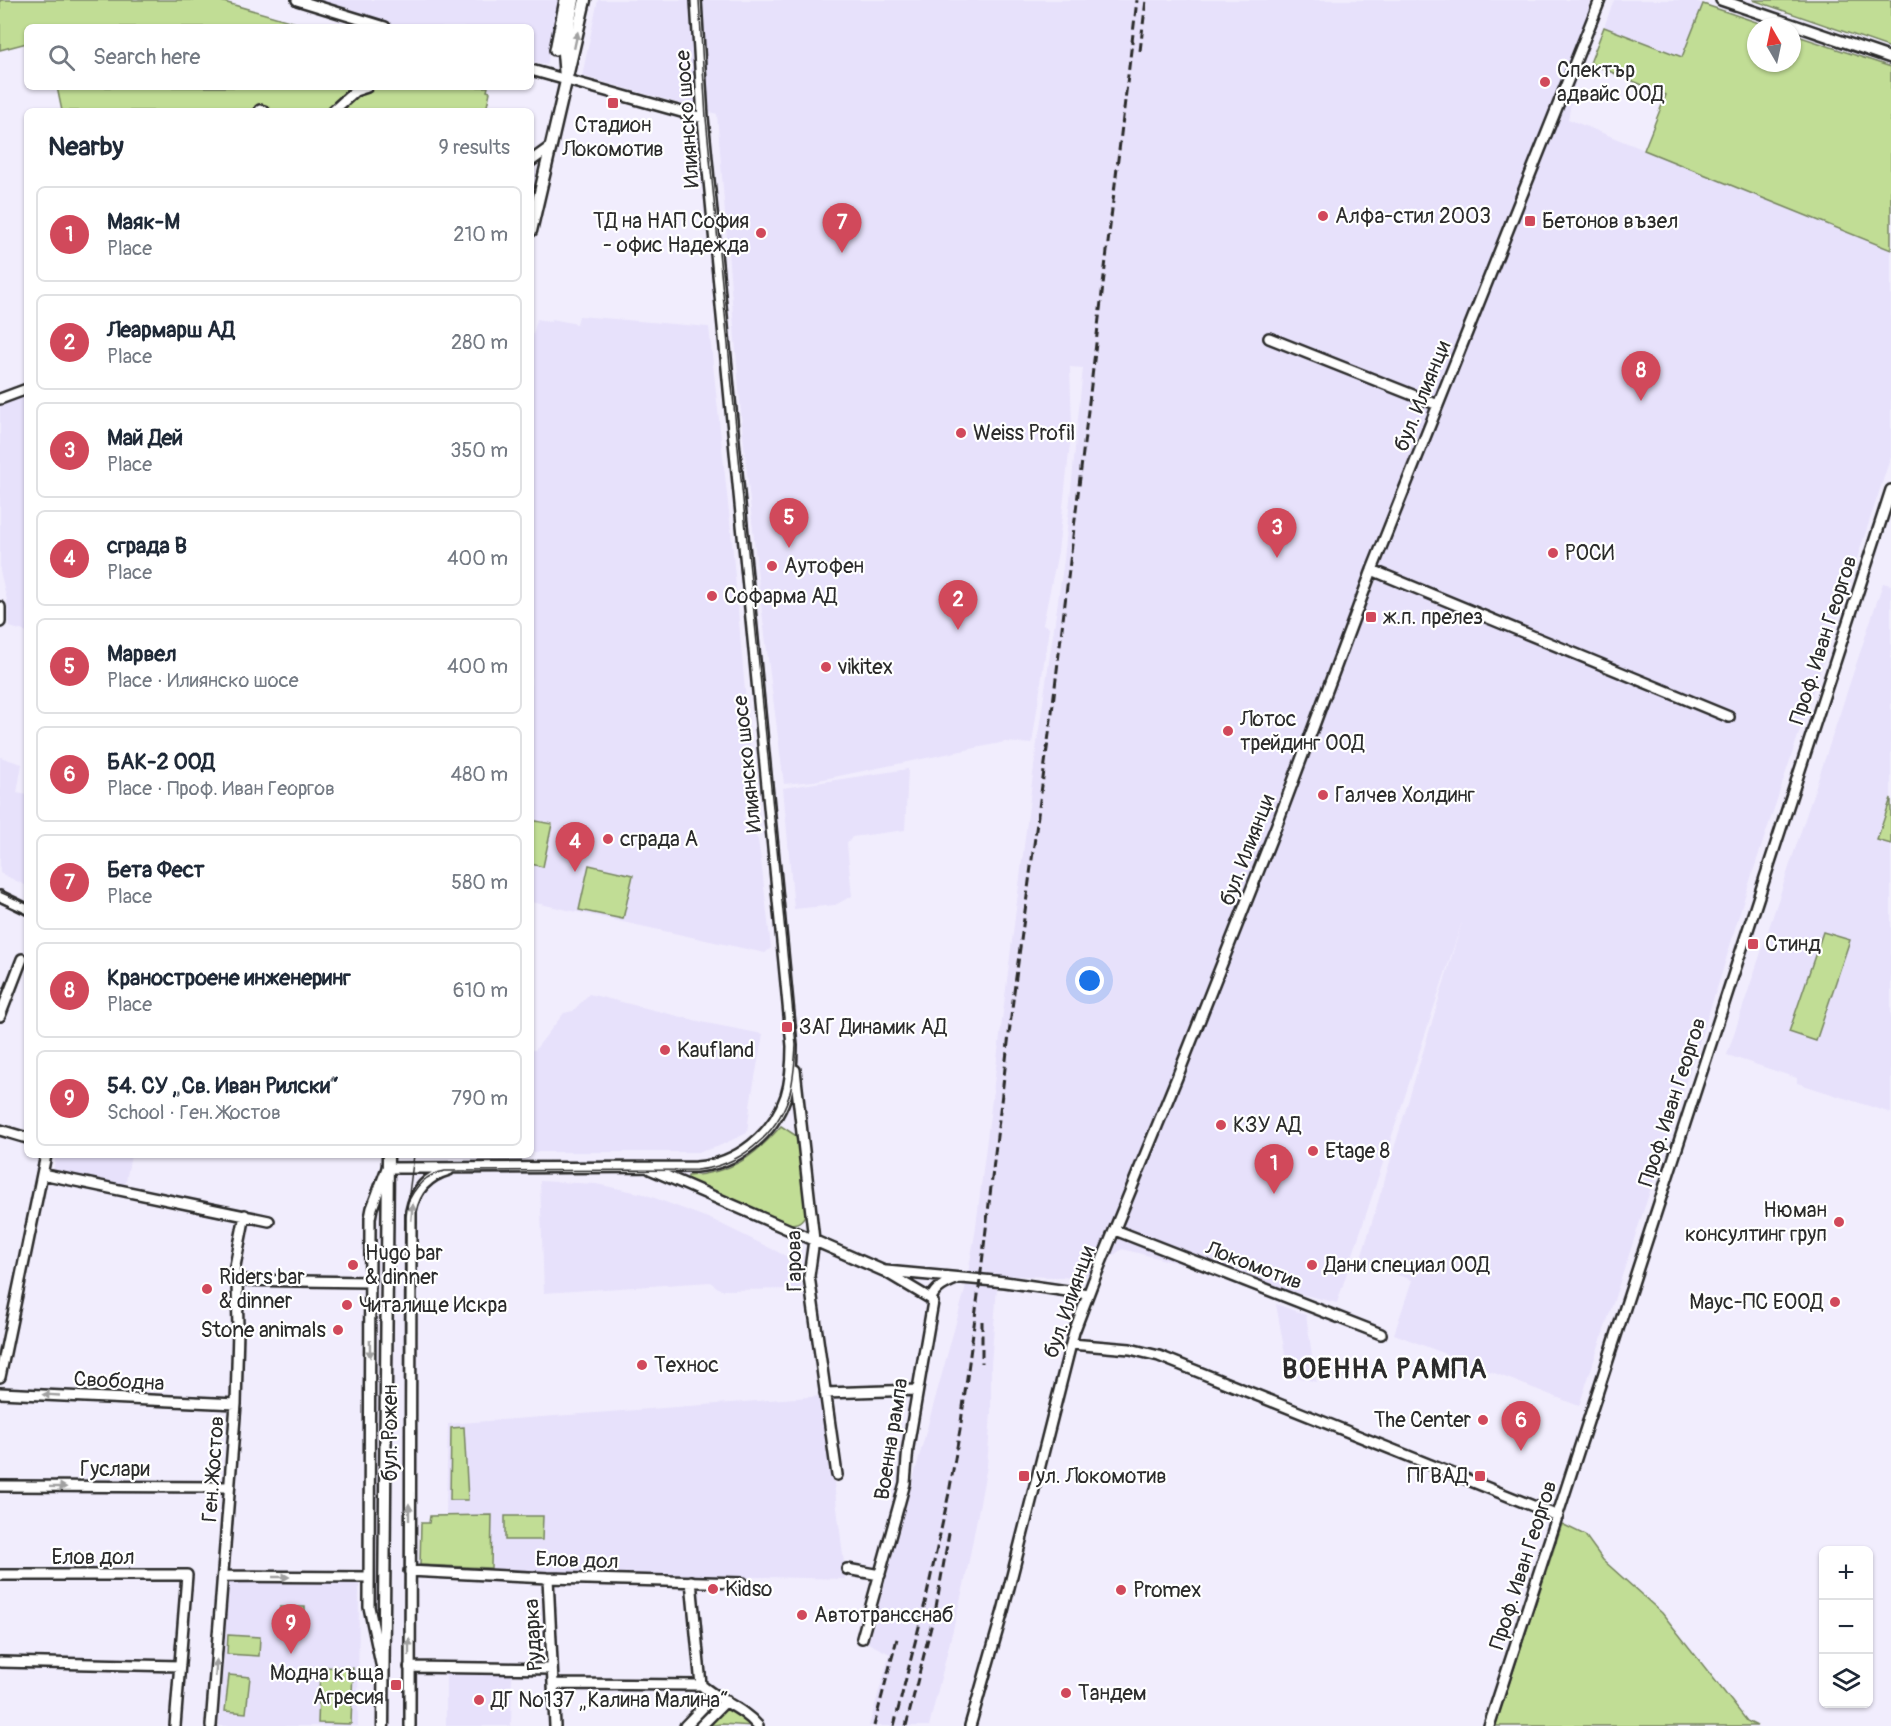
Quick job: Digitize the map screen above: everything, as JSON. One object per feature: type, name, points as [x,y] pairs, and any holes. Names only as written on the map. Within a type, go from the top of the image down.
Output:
[{"type":"main road","points":[[565,80],[563,53],[574,0]]},
{"type":"main road","points":[[534,217],[585,0]]},
{"type":"main road","name":"бул. Рожен","points":[[383,1726],[387,1158]]},
{"type":"street","points":[[297,0],[375,24]]},
{"type":"street","points":[[555,50],[565,0]]},
{"type":"street","name":"Илиянско шосе","points":[[387,1168],[696,1167],[715,1164],[735,1157],[753,1144],[770,1127],[786,1097],[792,1046],[703,118],[696,0]]},
{"type":"street","name":"бул. Илиянци","points":[[970,1726],[1003,1611],[1071,1344],[1088,1294],[1279,819],[1372,570],[1600,0]]},
{"type":"street","points":[[1721,0],[1891,58]]},
{"type":"street","points":[[534,71],[703,118]]},
{"type":"street","points":[[336,108],[360,90]]},
{"type":"street","points":[[534,159],[549,148]]},
{"type":"street","points":[[1269,338],[1438,405]]},
{"type":"street","points":[[0,399],[24,390]]},
{"type":"street","name":"Проф. Иван Георгов","points":[[1489,1726],[1891,490]]},
{"type":"street","points":[[1372,570],[1729,717]]},
{"type":"street","points":[[0,607],[0,622]]},
{"type":"street","points":[[0,896],[24,908]]},
{"type":"street","points":[[0,1016],[22,958]]},
{"type":"street","name":"Гарова","points":[[792,1046],[814,1240],[809,1276],[837,1475]]},
{"type":"street","points":[[0,1130],[24,1137]]},
{"type":"street","points":[[0,1377],[45,1158]]},
{"type":"street","points":[[645,1167],[884,1271],[932,1304],[933,1293],[957,1278]]},
{"type":"street","name":"бул. Рожен","points":[[383,1675],[369,1607],[370,1218],[387,1168]]},
{"type":"street","name":"бул. Рожен","points":[[410,1726],[411,1211],[415,1195],[425,1183],[445,1171],[460,1168]]},
{"type":"street","points":[[42,1174],[269,1221]]},
{"type":"street","name":"Ген. Жостов","points":[[212,1726],[236,1404],[237,1280],[234,1270],[245,1215]]},
{"type":"street","name":"Локомотив","points":[[1115,1230],[1381,1334]]},
{"type":"street","points":[[884,1271],[1088,1294]]},
{"type":"street","points":[[237,1280],[370,1282]]},
{"type":"street","name":"Военна рампа","points":[[862,1638],[905,1483],[908,1447],[932,1304]]},
{"type":"street","points":[[1071,1344],[1130,1349],[1159,1356],[1558,1516]]},
{"type":"street","points":[[825,1393],[917,1390]]},
{"type":"street","name":"Свободна","points":[[0,1393],[236,1404]]},
{"type":"street","name":"Гуслари","points":[[0,1486],[230,1487]]},
{"type":"street","points":[[847,1569],[880,1575]]},
{"type":"street","name":"Елов дол","points":[[409,1571],[548,1578],[743,1583]]},
{"type":"street","name":"Елов дол","points":[[0,1575],[187,1575],[180,1666]]},
{"type":"street","points":[[223,1576],[369,1577]]},
{"type":"street","name":"Рударка","points":[[548,1578],[555,1726]]},
{"type":"street","points":[[691,1581],[701,1685]]},
{"type":"street","points":[[0,1662],[180,1666],[175,1726]]},
{"type":"street","points":[[409,1668],[552,1669]]},
{"type":"street","points":[[553,1684],[701,1685],[714,1696],[746,1713],[758,1726]]},
{"type":"street","points":[[684,1726],[714,1696]]},
{"type":"street","points":[[701,1726],[726,1701]]},
{"type":"shaded area","points":[[297,0],[561,0],[547,65],[534,62],[534,24],[375,24]]},
{"type":"shaded area","points":[[598,0],[1591,0],[1568,119],[1891,250],[1891,456],[1579,1406],[1394,1334],[1412,1280],[1360,1262],[1462,922],[1337,1303],[1122,1249],[1083,1278],[998,1275],[991,1364],[991,1413],[987,1466],[965,1581],[929,1726],[869,1726],[890,1654],[868,1643],[965,1290],[975,1234],[1037,743],[1064,560],[1083,368],[1070,367],[1072,426],[1058,552],[1043,624],[1049,628],[1032,744],[1005,742],[814,781],[784,784],[760,596],[742,426],[717,114],[582,76]]},
{"type":"shaded area","points":[[1614,0],[1692,0],[1703,4],[1682,57],[1604,27]]},
{"type":"shaded area","points":[[579,316],[709,327],[731,531],[753,782],[753,794],[743,816],[758,840],[771,948],[765,953],[534,903],[534,332],[537,319],[551,322],[552,319],[577,324]]},
{"type":"shaded area","points":[[24,396],[24,631],[10,627],[0,571],[0,404]]},
{"type":"shaded area","points":[[1883,583],[1891,585],[1891,1113],[1797,1083],[1797,1078],[1727,1055]]},
{"type":"shaded area","points":[[0,757],[22,764],[17,793],[24,794],[24,885],[0,873]]},
{"type":"shaded area","points":[[908,769],[905,830],[852,837],[847,844],[852,896],[835,905],[794,909],[783,788]]},
{"type":"shaded area","points":[[589,994],[706,1023],[763,1034],[747,1133],[717,1147],[699,1152],[534,1152],[534,1050],[564,1013],[573,1011]]},
{"type":"shaded area","points":[[55,1158],[130,1158],[125,1186],[53,1172]]},
{"type":"shaded area","points":[[540,1181],[596,1184],[644,1194],[713,1220],[788,1257],[789,1265],[798,1265],[801,1289],[721,1290],[710,1282],[544,1293]]},
{"type":"shaded area","points":[[1276,1304],[1306,1315],[1316,1382],[1289,1375]]},
{"type":"shaded area","points":[[823,1396],[846,1579],[556,1572],[420,1565],[421,1523],[429,1523],[430,1516],[446,1515],[448,1424]]},
{"type":"shaded area","points":[[229,1582],[359,1583],[358,1726],[219,1726]]},
{"type":"shaded area","name":"ДГ №137 „Калина Малина“","points":[[446,1673],[512,1674],[511,1726],[446,1726]]},
{"type":"green space","points":[[0,0],[217,0],[300,24],[24,24],[24,44],[0,50]]},
{"type":"green space","points":[[1753,0],[1891,0],[1891,48]]},
{"type":"green space","points":[[1703,4],[1747,19],[1747,72],[1801,72],[1801,37],[1891,67],[1891,250],[1644,150],[1666,95],[1590,63],[1604,27],[1682,57]]},
{"type":"green space","points":[[58,90],[487,90],[490,92],[488,108],[61,108]]},
{"type":"green space","points":[[1891,798],[1891,844],[1877,840]]},
{"type":"green space","points":[[534,821],[552,824],[543,867],[534,865]]},
{"type":"green space","points":[[589,865],[633,875],[623,919],[579,910]]},
{"type":"green space","points":[[1823,932],[1850,940],[1816,1041],[1789,1032]]},
{"type":"green space","points":[[781,1126],[798,1137],[806,1213],[799,1222],[788,1224],[688,1181],[688,1176],[717,1171],[740,1162],[761,1147]]},
{"type":"green space","points":[[464,1427],[468,1500],[450,1500],[451,1428]]},
{"type":"green space","points":[[492,1515],[491,1568],[420,1565],[421,1523],[429,1523],[430,1516]]},
{"type":"green space","points":[[505,1516],[543,1516],[542,1540],[505,1540]]},
{"type":"green space","points":[[1562,1524],[1585,1535],[1603,1560],[1662,1613],[1747,1721],[1757,1726],[1495,1726]]},
{"type":"green space","points":[[280,1607],[305,1607],[305,1619],[279,1619]]},
{"type":"green space","points":[[228,1635],[260,1637],[259,1656],[227,1654]]},
{"type":"green space","points":[[320,1667],[353,1668],[351,1724],[318,1723]]},
{"type":"green space","points":[[229,1675],[250,1677],[246,1713],[225,1711]]},
{"type":"green space","points":[[727,1707],[744,1716],[753,1726],[721,1724],[707,1726]]},
{"type":"tram line","points":[[406,1207],[412,1194],[421,1183],[431,1175],[445,1171],[696,1170],[712,1168],[740,1156],[765,1136],[783,1111],[791,1090],[796,1045],[706,118],[699,0]]},
{"type":"tram line","points":[[0,892],[24,903]]},
{"type":"tram line","points":[[0,902],[24,913]]},
{"type":"tram line","points":[[404,1726],[406,1217],[414,1158]]},
{"type":"railway","points":[[894,1726],[925,1603],[960,1430],[1014,992],[1052,712],[1137,0]]},
{"type":"railway","points":[[1140,51],[1146,0]]},
{"type":"railway","points":[[982,1321],[982,1363]]},
{"type":"railway","points":[[906,1726],[936,1607],[949,1533]]},
{"type":"railway","points":[[874,1726],[898,1635]]},
{"type":"place","name":"Спектър адвайс ООД","points":[[1545,82]]},
{"type":"place","name":"Стадион Локомотив","points":[[613,103]]},
{"type":"place","name":"Алфа-стил 2003","points":[[1323,216]]},
{"type":"place","name":"Бетонов възел","points":[[1530,221]]},
{"type":"place","name":"ТД на НАП София - офис Надежда","points":[[761,233]]},
{"type":"place","name":"Бета Фест","points":[[842,253]]},
{"type":"place","name":"Краностроене инженеринг","points":[[1641,401]]},
{"type":"place","name":"Weiss Profil","points":[[961,433]]},
{"type":"place","name":"Марвел","points":[[789,548]]},
{"type":"place","name":"РОСИ","points":[[1553,553]]},
{"type":"place","name":"Май Дей","points":[[1277,558]]},
{"type":"place","name":"Аутофен","points":[[772,566]]},
{"type":"place","name":"Софарма АД","points":[[712,596]]},
{"type":"place","name":"ж.п. прелез","points":[[1371,617]]},
{"type":"place","name":"Леармарш АД","points":[[958,630]]},
{"type":"place","name":"vikitex","points":[[826,667]]},
{"type":"place","name":"Лотос трейдинг ООД","points":[[1228,731]]},
{"type":"place","name":"Галчев Холдинг","points":[[1323,795]]},
{"type":"place","name":"сграда А","points":[[608,839]]},
{"type":"place","name":"сграда В","points":[[575,872]]},
{"type":"place","name":"Стинд","points":[[1753,944]]},
{"type":"place","name":"ЗАГ Динамик АД","points":[[787,1027]]},
{"type":"place","name":"Kaufland","points":[[665,1050]]},
{"type":"place","name":"КЗУ АД","points":[[1221,1125]]},
{"type":"place","name":"Etage 8","points":[[1313,1151]]},
{"type":"place","name":"Маяк-М","points":[[1274,1194]]},
{"type":"place","name":"Нюман консултинг груп","points":[[1839,1222]]},
{"type":"place","name":"Hugo bar & dinner","points":[[353,1265]]},
{"type":"place","name":"Дани специал ООД","points":[[1312,1265]]},
{"type":"place","name":"Riders bar & dinner","points":[[207,1289]]},
{"type":"place","name":"Маус-ПС ЕООД","points":[[1835,1302]]},
{"type":"place","name":"Читалище Искра","points":[[347,1305]]},
{"type":"place","name":"Stone animals","points":[[338,1330]]},
{"type":"place","name":"Технос","points":[[642,1365]]},
{"type":"place","name":"The Center","points":[[1483,1420]]},
{"type":"place","name":"БАК-2 ООД","points":[[1521,1451]]},
{"type":"place","name":"ул. Локомотив","points":[[1024,1476]]},
{"type":"place","name":"ПГВАД","points":[[1480,1476]]},
{"type":"place","name":"Kidso","points":[[713,1589]]},
{"type":"place","name":"Promex","points":[[1121,1590]]},
{"type":"place","name":"Автотрансснаб","points":[[802,1615]]},
{"type":"place","name":"54. СУ „Св. Иван Рилски“","points":[[291,1654]]},
{"type":"place","name":"Модна къща Агресия","points":[[396,1685]]},
{"type":"place","name":"Тандем","points":[[1066,1693]]},
{"type":"place","name":"ДГ №137 „Калина Малина“","points":[[479,1700]]},
{"type":"district","name":"ВОЕННА РАМПА","points":[[1385,1369]]}]
